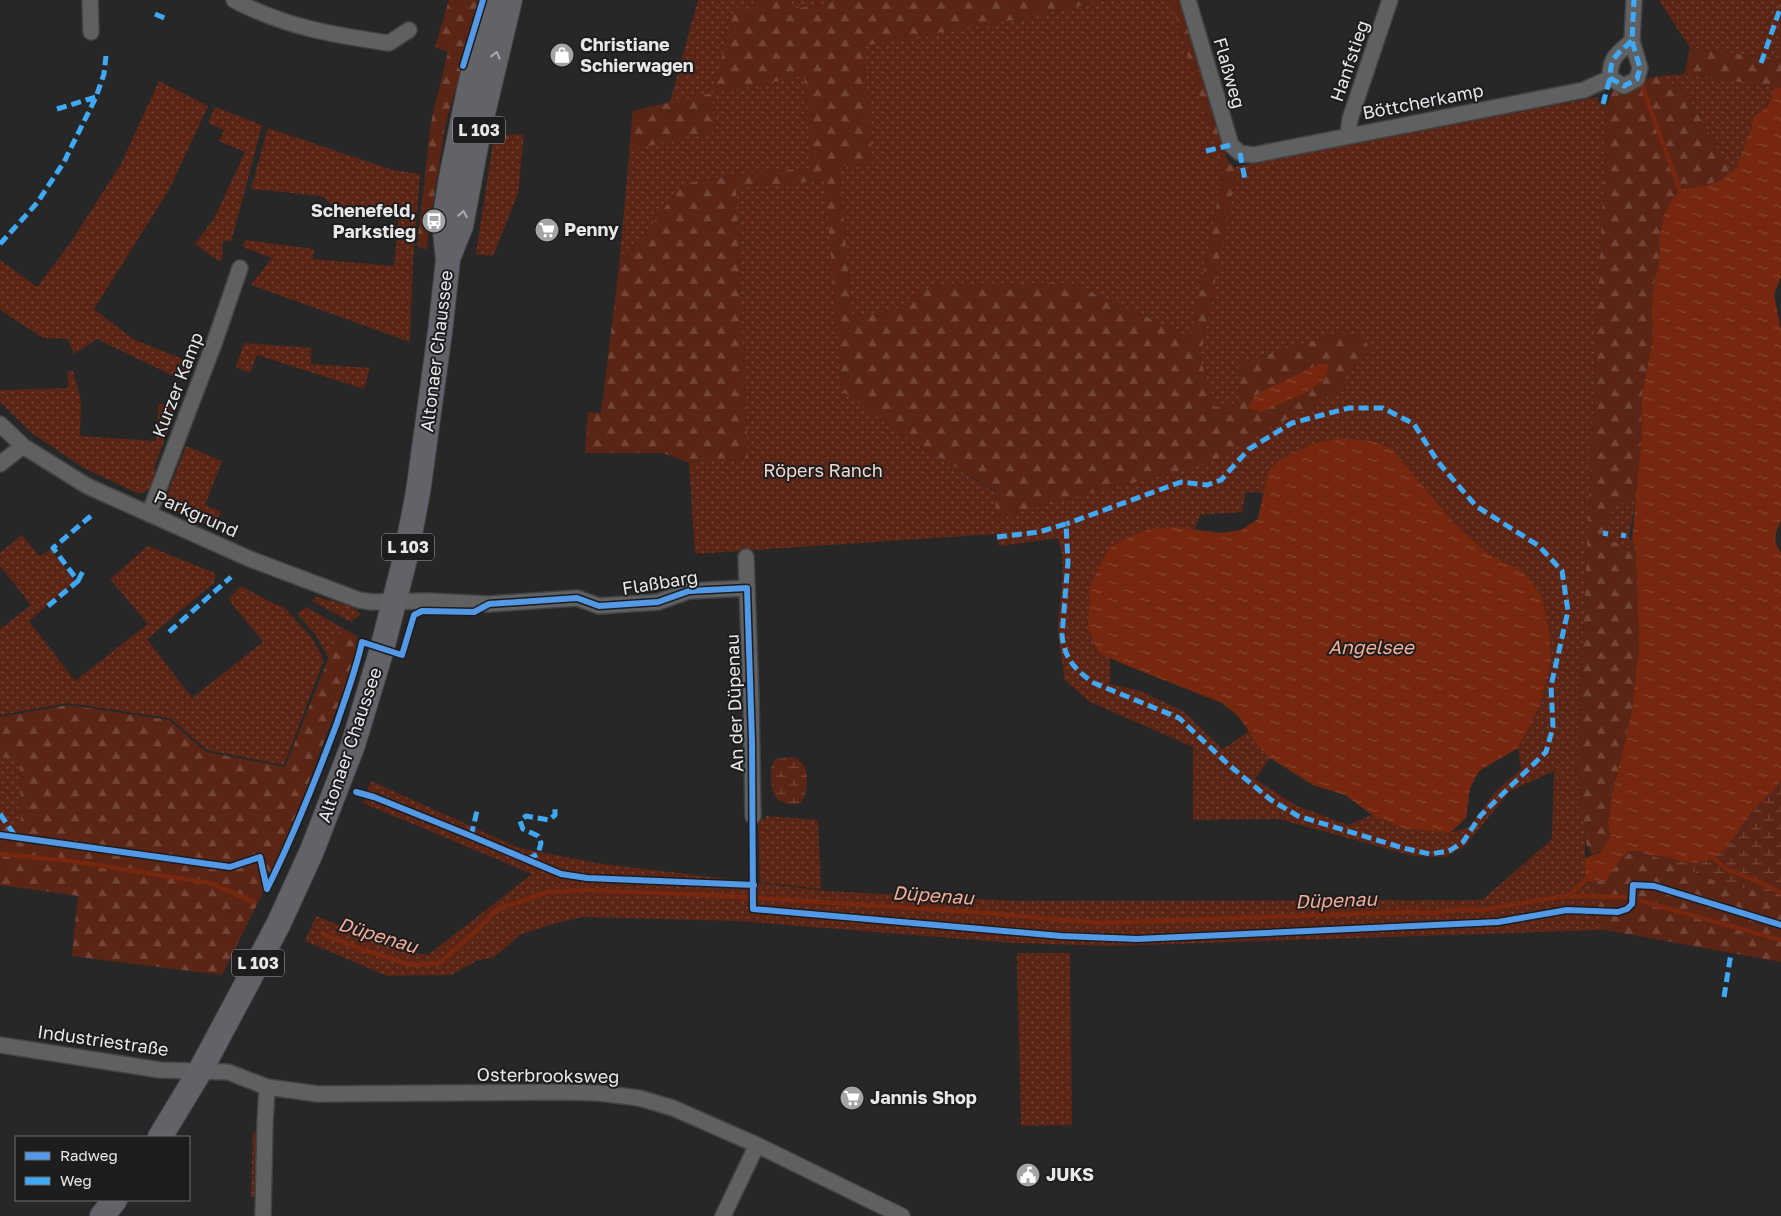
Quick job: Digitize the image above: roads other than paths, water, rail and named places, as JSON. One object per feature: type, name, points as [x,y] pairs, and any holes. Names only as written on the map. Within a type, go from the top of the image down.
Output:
[{"type":"main road","name":"Altonaer Chaussee","points":[[161,1136],[200,1071],[278,925],[311,853],[353,746],[382,649],[395,602],[418,492],[448,260],[444,222],[450,178],[466,101],[492,0]]},
{"type":"main road","name":"Altonaer Chaussee","points":[[448,260],[461,226],[479,130],[510,0]]},
{"type":"main road","points":[[102,1216],[114,1201]]},
{"type":"main road","points":[[125,1216],[128,1201]]},
{"type":"street","points":[[90,0],[91,32]]},
{"type":"street","points":[[234,0],[271,18],[300,27],[364,40],[389,43],[409,30]]},
{"type":"street","name":"Flaßweg","points":[[1188,0],[1231,145],[1240,153]]},
{"type":"street","name":"Hanfstieg","points":[[1348,135],[1350,119],[1390,0]]},
{"type":"street","points":[[1632,41],[1617,54],[1610,66],[1610,78],[1624,86],[1637,78],[1640,68],[1632,41],[1634,0]]},
{"type":"street","name":"Böttcherkamp","points":[[1240,153],[1253,155],[1584,90],[1610,78]]},
{"type":"street","name":"Kurzer Kamp","points":[[149,514],[215,341],[240,268]]},
{"type":"street","name":"Parkgrund","points":[[0,424],[23,446],[87,486],[149,514],[281,572],[359,600],[395,602]]},
{"type":"street","points":[[0,464],[23,446]]},
{"type":"street","points":[[746,557],[747,588]]},
{"type":"street","name":"Flaßbarg","points":[[395,602],[428,601],[489,604],[577,598],[599,606],[658,602],[689,591],[747,588]]},
{"type":"street","name":"An der Düpenau","points":[[747,588],[752,708],[753,816]]},
{"type":"street","name":"Industriestraße","points":[[0,1045],[160,1070],[200,1071]]},
{"type":"street","name":"Osterbrooksweg","points":[[200,1071],[228,1072],[267,1087],[318,1094],[542,1092],[599,1093],[639,1098],[673,1108],[757,1144],[902,1216]]},
{"type":"street","points":[[263,1216],[267,1087]]},
{"type":"street","points":[[723,1216],[757,1144]]},
{"type":"water","points":[[1775,87],[1781,88],[1781,277],[1774,294],[1781,330],[1781,520],[1775,540],[1781,553],[1781,781],[1755,809],[1733,840],[1711,858],[1698,863],[1690,863],[1635,851],[1622,858],[1607,881],[1589,881],[1585,875],[1585,858],[1599,853],[1610,836],[1608,824],[1612,797],[1632,710],[1639,648],[1636,552],[1632,540],[1641,443],[1642,395],[1653,338],[1652,306],[1654,284],[1660,260],[1659,240],[1664,215],[1671,201],[1680,190],[1708,185],[1720,180],[1737,167],[1751,130],[1753,117],[1768,106]]},
{"type":"water","points":[[1319,364],[1329,365],[1325,379],[1307,392],[1261,412],[1248,408],[1255,395]]},
{"type":"water","name":"Angelsee","points":[[1341,438],[1372,441],[1392,449],[1454,523],[1491,556],[1522,570],[1542,596],[1550,638],[1551,660],[1540,705],[1518,748],[1479,771],[1470,788],[1466,818],[1450,833],[1405,829],[1372,815],[1345,795],[1313,785],[1270,758],[1256,744],[1237,715],[1222,703],[1099,653],[1088,628],[1090,587],[1110,547],[1150,529],[1173,527],[1222,533],[1241,530],[1258,519],[1268,472],[1274,465],[1281,459],[1315,443]]},
{"type":"waterway","points":[[1641,83],[1680,190]]},
{"type":"waterway","name":"Düpenau","points":[[0,854],[71,861],[210,883],[254,902]]},
{"type":"waterway","points":[[1712,857],[1728,870],[1753,879],[1781,893]]},
{"type":"waterway","name":"Düpenau","points":[[324,935],[411,965],[439,963],[472,935],[498,909],[548,892],[585,890],[729,896],[975,912],[1099,923],[1406,912],[1435,913],[1460,909],[1483,910],[1568,896],[1587,879]]},
{"type":"waterway","name":"Düpenau","points":[[1569,896],[1625,897]]},
{"type":"waterway","name":"Düpenau","points":[[1641,901],[1781,940]]},
{"type":"place","name":"Christiane Schierwagen","points":[[562,55]]},
{"type":"place","name":"Schenefeld, Parkstieg","points":[[434,221]]},
{"type":"place","name":"Penny","points":[[547,230]]},
{"type":"place","name":"Jannis Shop","points":[[852,1098]]},
{"type":"place","name":"JUKS","points":[[1028,1175]]},
{"type":"park label","name":"Röpers Ranch","points":[[823,471]]}]
